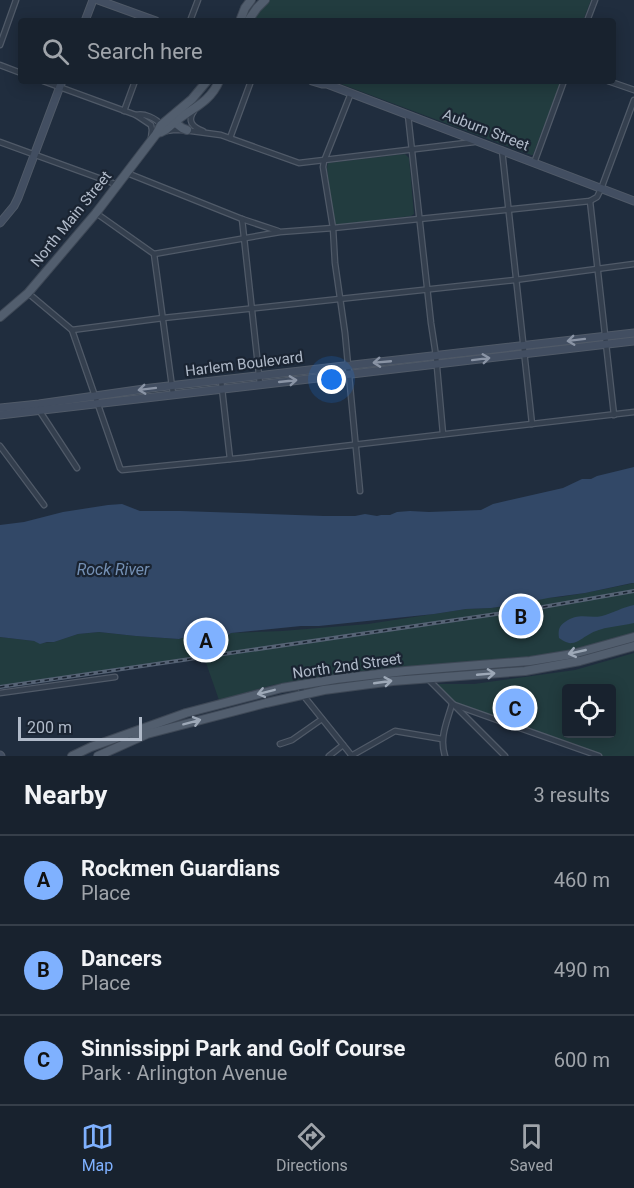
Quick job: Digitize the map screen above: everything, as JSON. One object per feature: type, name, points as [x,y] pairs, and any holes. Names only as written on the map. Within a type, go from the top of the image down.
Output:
[{"type":"main road","points":[[241,18],[251,0]]},
{"type":"main road","points":[[250,18],[265,0]]},
{"type":"main road","name":"North Main Street","points":[[0,317],[28,293],[96,213],[149,144],[204,84]]},
{"type":"main road","name":"North Main Street","points":[[161,130],[197,107],[210,95],[217,84]]},
{"type":"main road","points":[[187,130],[179,126],[177,121],[178,115],[192,99]]},
{"type":"main road","name":"North 2nd Street","points":[[72,756],[91,747],[186,714],[282,688],[428,669],[530,661],[573,654],[634,637]]},
{"type":"main road","name":"North 2nd Street","points":[[98,756],[147,735],[324,690],[393,681],[525,671],[580,661],[634,646]]},
{"type":"street","points":[[0,45],[16,0]]},
{"type":"street","points":[[86,18],[93,0]]},
{"type":"street","points":[[98,0],[122,4],[150,18]]},
{"type":"street","points":[[191,18],[198,0]]},
{"type":"street","points":[[588,18],[595,0]]},
{"type":"street","points":[[0,65],[18,72]]},
{"type":"street","points":[[0,223],[16,202],[60,84],[136,115],[150,125],[152,130],[149,144]]},
{"type":"street","points":[[124,111],[134,84]]},
{"type":"street","points":[[230,138],[250,84]]},
{"type":"street","name":"Auburn Street","points":[[328,84],[634,201]]},
{"type":"street","points":[[534,163],[563,84]]},
{"type":"street","points":[[616,84],[634,90]]},
{"type":"street","points":[[351,93],[324,161],[324,174],[333,228],[335,263],[345,333],[360,492]]},
{"type":"street","points":[[96,213],[154,255],[280,232],[590,201],[601,189],[634,100]]},
{"type":"street","points":[[197,107],[190,121],[198,129],[295,162],[324,161],[478,141]]},
{"type":"street","points":[[136,115],[140,114],[156,120],[161,130],[208,132]]},
{"type":"street","points":[[408,115],[443,434]]},
{"type":"street","points":[[0,142],[118,185]]},
{"type":"street","points":[[502,150],[532,424]]},
{"type":"street","points":[[127,173],[280,232]]},
{"type":"street","points":[[590,201],[614,415]]},
{"type":"street","points":[[242,219],[260,380]]},
{"type":"street","points":[[154,255],[173,394]]},
{"type":"street","points":[[72,330],[515,280],[634,264]]},
{"type":"street","points":[[28,293],[72,330],[120,468],[124,470],[634,412]]},
{"type":"street","name":"Harlem Boulevard","points":[[96,400],[172,386],[221,380],[349,375],[437,365],[524,354],[634,333]]},
{"type":"street","name":"Harlem Boulevard","points":[[0,415],[39,407],[96,400],[222,389],[260,380],[348,366],[523,346],[606,340],[634,341]]},
{"type":"street","points":[[221,380],[230,459]]},
{"type":"street","points":[[39,407],[77,468]]},
{"type":"street","name":"Harlem Boulevard","points":[[0,408],[39,407]]},
{"type":"street","points":[[0,446],[44,505]]},
{"type":"street","points":[[428,669],[427,678],[505,756]]},
{"type":"street","points":[[0,693],[115,677]]},
{"type":"street","points":[[300,685],[303,695],[351,756],[395,730],[442,739]]},
{"type":"street","points":[[445,756],[442,739],[452,704]]},
{"type":"street","points":[[452,704],[599,756]]},
{"type":"street","points":[[280,744],[292,740],[322,719]]},
{"type":"street","points":[[329,756],[343,745]]},
{"type":"green space","points":[[269,0],[591,0],[584,18],[254,18]]},
{"type":"green space","points":[[341,84],[560,84],[533,155]]},
{"type":"green space","points":[[405,154],[409,158],[414,214],[335,225],[333,223],[328,163]]},
{"type":"green space","points":[[634,583],[634,633],[592,646],[562,652],[319,678],[273,685],[219,700],[204,657],[0,687],[0,637],[41,643],[54,642],[78,634],[99,632],[179,639],[223,637],[231,633],[368,624],[466,609],[491,608]]},
{"type":"green space","points":[[634,653],[634,756],[599,756],[452,704],[436,684],[474,684],[575,670]]},
{"type":"water","name":"Rock River","points":[[634,467],[634,583],[491,608],[231,633],[225,637],[209,635],[201,638],[179,639],[99,632],[78,634],[40,644],[34,641],[0,637],[0,525],[24,522],[63,512],[122,504],[140,511],[324,516],[365,514],[377,516],[410,511],[481,510],[493,504],[563,488],[582,479],[591,479]]},
{"type":"water","points":[[634,605],[634,623],[593,632],[574,643],[559,638],[560,627],[570,619],[580,616],[602,616]]},
{"type":"railway","points":[[0,687],[537,608],[634,591]]},
{"type":"place","name":"Dancers","points":[[521,616]]},
{"type":"place","name":"Rockmen Guardians","points":[[206,640]]},
{"type":"place","name":"Sinnissippi Park and Golf Course","points":[[515,708]]}]
